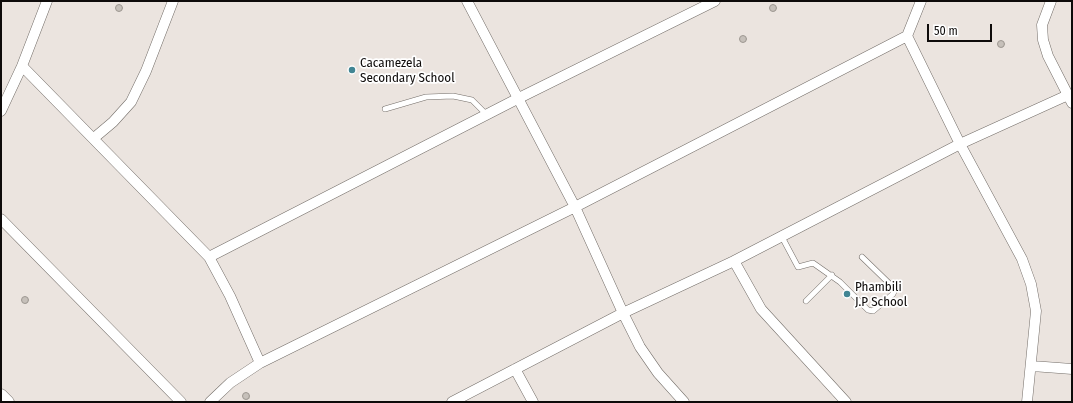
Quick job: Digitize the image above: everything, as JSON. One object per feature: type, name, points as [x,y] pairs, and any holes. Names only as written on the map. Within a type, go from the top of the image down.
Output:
[{"type":"street","points":[[1,111],[22,66],[45,1]]},
{"type":"street","points":[[94,138],[113,122],[131,102],[146,71],[173,1]]},
{"type":"street","points":[[467,1],[575,207],[640,347],[658,373],[684,402]]},
{"type":"street","points":[[209,257],[518,99],[714,1]]},
{"type":"street","points":[[210,402],[230,383],[260,363],[575,207],[907,36],[921,1]]},
{"type":"street","points":[[452,402],[623,313],[734,262],[960,144],[1070,99],[1048,56],[1043,40],[1042,25],[1051,1]]},
{"type":"street","points":[[907,36],[960,144],[1022,259],[1031,284],[1036,311],[1032,366],[1027,402]]},
{"type":"street","points":[[22,66],[209,257],[230,296],[260,363]]},
{"type":"street","points":[[1,219],[181,402]]},
{"type":"street","points":[[734,262],[761,309],[846,402]]},
{"type":"street","points":[[1032,366],[1072,369]]},
{"type":"street","points":[[515,369],[533,402]]},
{"type":"street","points":[[1,395],[8,402]]},
{"type":"lane","points":[[385,109],[426,97],[452,96],[472,100],[487,115]]},
{"type":"lane","points":[[782,237],[798,267],[812,262],[832,275],[868,310],[875,310],[893,294],[895,289],[862,257]]},
{"type":"lane","points":[[806,301],[832,275]]},
{"type":"building","points":[[119,4],[122,5],[122,11],[119,12],[116,11],[115,8],[116,5]]},
{"type":"building","points":[[773,4],[776,5],[776,11],[773,12],[770,11],[769,8],[770,5]]},
{"type":"building","points":[[743,35],[746,36],[746,42],[743,43],[740,42],[739,39],[740,36]]},
{"type":"building","points":[[1001,40],[1004,41],[1004,47],[1001,48],[998,47],[997,44],[998,41]]},
{"type":"building","points":[[25,296],[28,297],[28,303],[25,304],[22,303],[21,300],[22,297]]},
{"type":"building","points":[[246,392],[249,393],[249,399],[246,400],[243,399],[242,396],[243,393]]},
{"type":"place","name":"Cacamezela Secondary School","points":[[352,70]]},
{"type":"place","name":"Phambili J.P School","points":[[847,294]]}]
